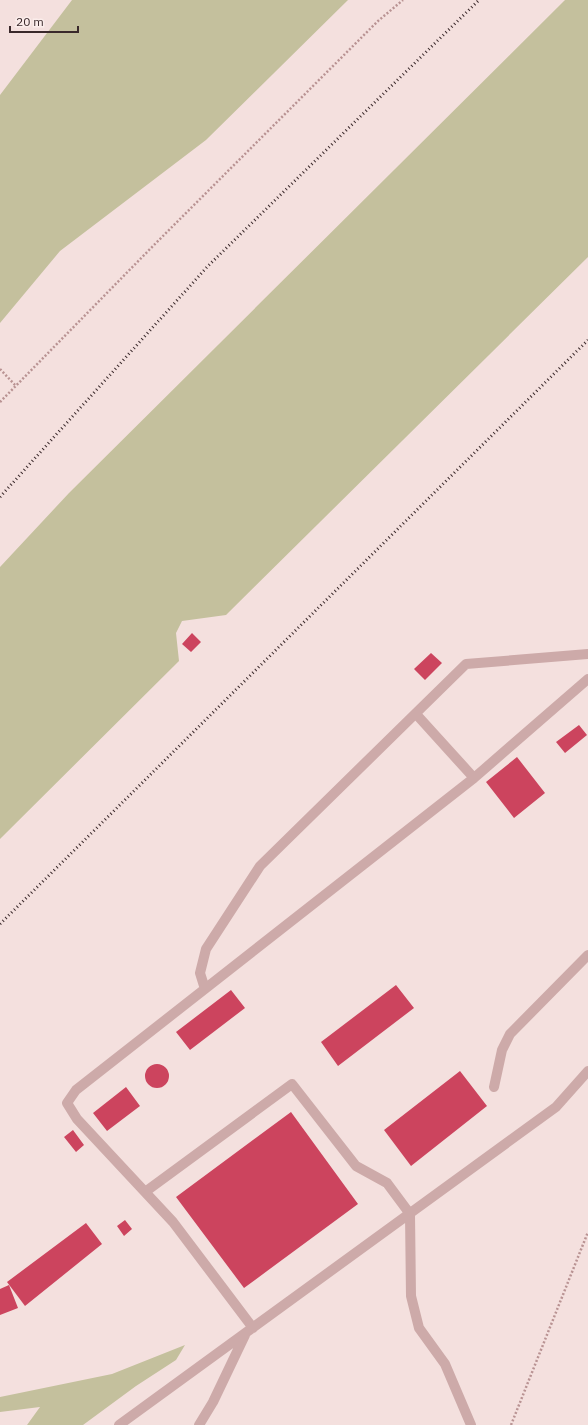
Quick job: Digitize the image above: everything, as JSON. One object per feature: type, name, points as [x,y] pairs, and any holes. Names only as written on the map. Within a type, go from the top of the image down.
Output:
[{"type":"lane","points":[[205,989],[200,973],[206,949],[260,866],[466,664],[588,654]]},
{"type":"lane","points":[[249,1331],[172,1222],[77,1119],[67,1103],[76,1090],[474,778],[588,679]]},
{"type":"lane","points":[[416,714],[474,778]]},
{"type":"lane","points":[[494,1087],[502,1050],[510,1034],[588,955]]},
{"type":"lane","points":[[119,1425],[556,1107],[588,1071]]},
{"type":"lane","points":[[145,1192],[292,1084],[356,1166],[387,1183],[410,1214],[411,1296],[419,1328],[445,1364],[471,1425]]},
{"type":"lane","points":[[199,1425],[213,1402],[249,1331]]},
{"type":"path","points":[[0,402],[15,385],[378,21],[402,0]]},
{"type":"path","points":[[0,370],[15,385]]},
{"type":"path","points":[[511,1425],[588,1232]]},
{"type":"shaded area","points":[[72,0],[348,0],[206,140],[60,251],[0,323],[0,95]]},
{"type":"shaded area","points":[[565,0],[588,0],[588,257],[226,615],[182,621],[176,633],[179,661],[0,839],[0,567],[69,493]]},
{"type":"shaded area","points":[[185,1345],[176,1360],[136,1386],[83,1425],[27,1425],[40,1407],[0,1412],[0,1397],[112,1374]]},
{"type":"building","points":[[192,633],[201,642],[191,652],[182,644]]},
{"type":"building","points":[[431,653],[442,663],[425,680],[414,669]]},
{"type":"building","points":[[579,725],[587,735],[565,753],[556,742]]},
{"type":"building","points":[[517,757],[545,793],[514,818],[486,782]]},
{"type":"building","points":[[396,985],[414,1008],[338,1066],[321,1042]]},
{"type":"building","points":[[231,990],[245,1008],[190,1050],[176,1032]]},
{"type":"building","points":[[157,1064],[162,1065],[168,1071],[168,1081],[162,1087],[157,1088],[152,1087],[146,1081],[145,1076],[146,1071],[152,1065]]},
{"type":"building","points":[[460,1071],[487,1106],[411,1166],[384,1130]]},
{"type":"building","points":[[126,1087],[140,1106],[107,1131],[93,1113]]},
{"type":"building","points":[[291,1112],[358,1204],[244,1288],[176,1197]]},
{"type":"building","points":[[73,1130],[84,1145],[76,1152],[64,1137]]},
{"type":"building","points":[[125,1220],[132,1229],[124,1236],[117,1226]]},
{"type":"building","points":[[86,1223],[102,1244],[25,1306],[7,1282]]},
{"type":"building","points":[[9,1285],[18,1308],[0,1315],[0,1289]]},
{"type":"railway","points":[[0,497],[208,266],[479,0]]},
{"type":"railway","points":[[0,924],[588,340]]}]
